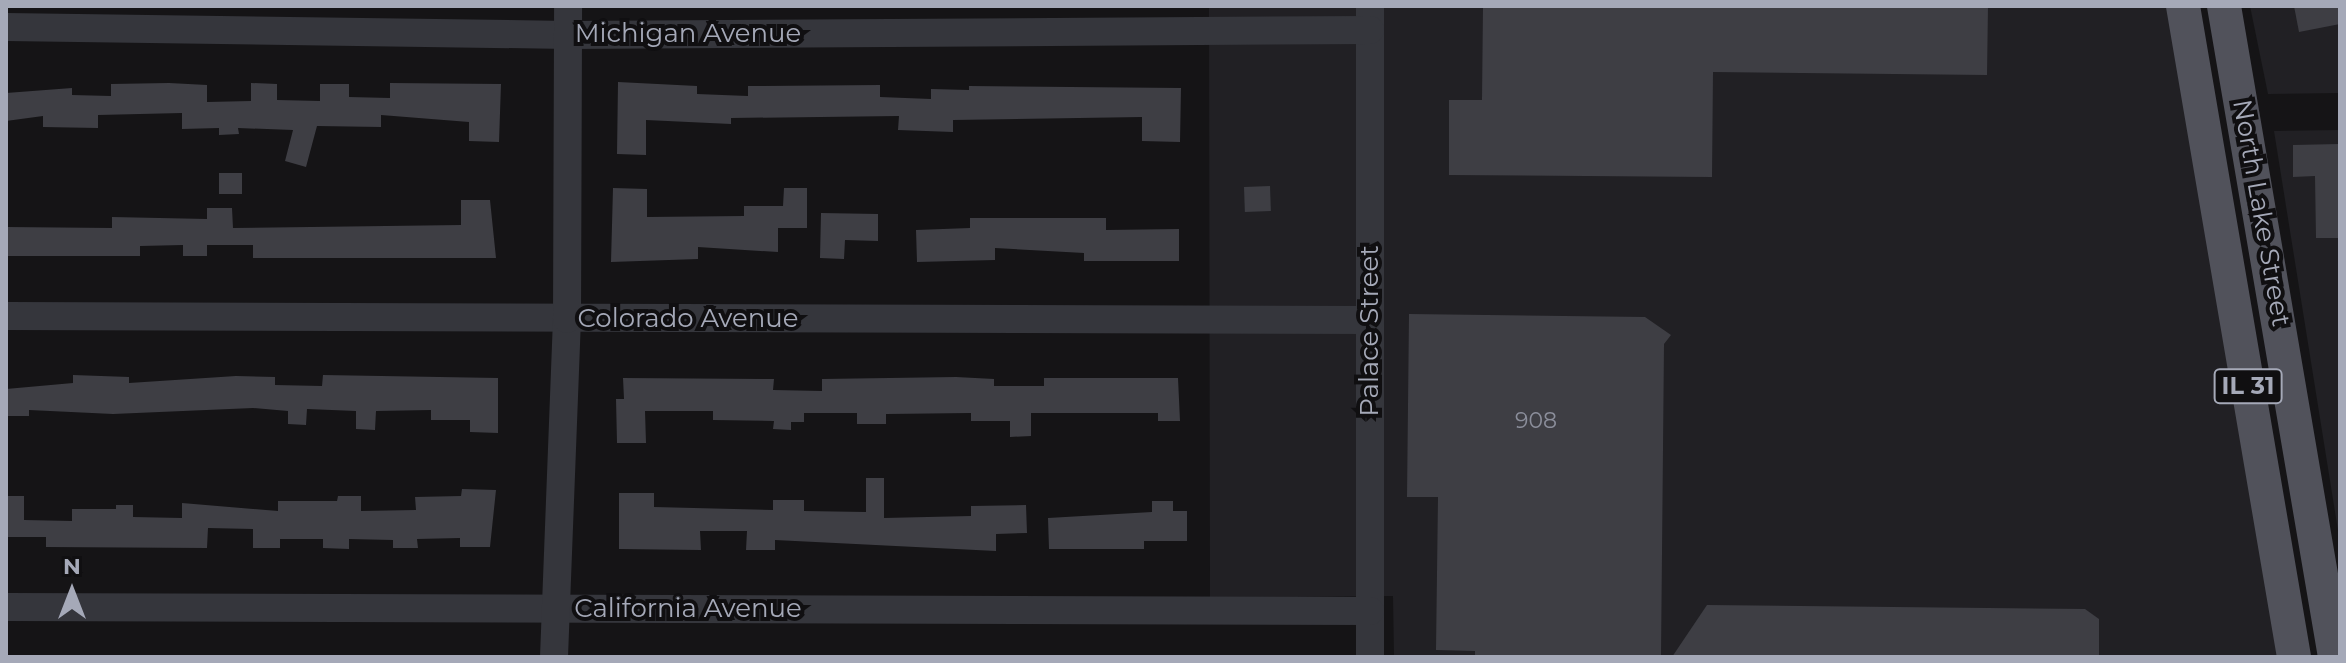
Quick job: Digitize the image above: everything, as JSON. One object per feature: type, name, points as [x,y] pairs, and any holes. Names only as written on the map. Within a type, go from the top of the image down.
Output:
[{"type":"main road","name":"North Lake Street","points":[[2183,6],[2294,657]]},
{"type":"main road","name":"North Lake Street","points":[[2224,6],[2335,657]]},
{"type":"street","points":[[554,657],[567,319],[568,6]]},
{"type":"street","name":"Michigan Avenue","points":[[6,27],[569,35],[1370,18]]},
{"type":"street","name":"Palace Street","points":[[1370,18],[1370,657]]},
{"type":"street","name":"Colorado Avenue","points":[[6,316],[1370,320]]},
{"type":"street","name":"California Avenue","points":[[6,607],[1370,611]]},
{"type":"shaded area","points":[[1209,6],[2173,6],[2286,657],[1394,657],[1393,596],[1210,598]]},
{"type":"shaded area","points":[[2250,6],[2340,6],[2340,93],[2268,94]]},
{"type":"shaded area","points":[[2340,130],[2340,543],[2274,131]]},
{"type":"building","points":[[1483,6],[1988,6],[1987,75],[1713,72],[1712,177],[1449,175],[1449,100],[1482,100]]},
{"type":"building","points":[[2294,6],[2340,6],[2340,24],[2299,32]]},
{"type":"building","points":[[618,82],[697,86],[697,94],[748,96],[748,86],[880,85],[880,97],[931,99],[931,89],[969,90],[969,86],[1181,88],[1180,142],[1142,141],[1142,117],[953,120],[953,132],[898,130],[899,116],[731,118],[731,124],[646,120],[646,155],[617,154]]},
{"type":"building","points":[[251,83],[277,84],[277,100],[320,101],[320,84],[349,84],[349,97],[390,98],[390,83],[501,84],[499,142],[469,141],[469,122],[381,115],[381,127],[317,126],[306,167],[285,161],[293,130],[238,128],[239,134],[219,135],[219,128],[182,129],[182,113],[98,115],[98,128],[43,127],[43,116],[6,121],[6,93],[72,88],[72,95],[111,96],[111,84],[207,85],[207,102],[251,101]]},
{"type":"building","points":[[2339,144],[2340,232],[2338,238],[2316,238],[2315,176],[2293,177],[2293,145]]},
{"type":"building","points":[[219,173],[242,173],[242,194],[219,194]]},
{"type":"building","points":[[1270,186],[1271,211],[1245,212],[1244,187]]},
{"type":"building","points":[[613,188],[647,189],[647,217],[744,216],[744,206],[783,206],[784,188],[807,188],[807,228],[778,228],[778,252],[698,247],[698,259],[611,262]]},
{"type":"building","points":[[461,200],[490,200],[496,258],[253,258],[253,245],[207,245],[207,256],[183,256],[183,245],[140,246],[140,256],[6,256],[6,227],[112,228],[112,217],[207,219],[207,208],[232,208],[233,228],[461,225]]},
{"type":"building","points":[[821,213],[878,214],[878,241],[845,240],[844,259],[820,258]]},
{"type":"building","points":[[970,218],[1106,218],[1106,230],[1179,229],[1179,261],[1084,261],[1084,253],[995,248],[995,260],[917,262],[916,230],[970,228]]},
{"type":"building","points":[[1409,314],[1645,317],[1671,335],[1664,344],[1661,657],[1475,657],[1475,651],[1436,650],[1438,497],[1407,497]]},
{"type":"building","points":[[73,375],[129,377],[129,383],[236,376],[275,377],[275,385],[322,386],[323,375],[498,378],[498,433],[470,432],[470,420],[431,420],[431,410],[376,411],[375,430],[356,429],[356,411],[307,409],[306,425],[288,424],[288,411],[253,408],[113,414],[29,410],[29,416],[6,416],[6,389],[73,383]]},
{"type":"building","points":[[623,378],[774,379],[773,390],[822,391],[822,379],[994,379],[994,386],[1044,386],[1044,378],[1178,378],[1180,421],[1158,421],[1158,413],[1031,413],[1031,436],[1010,437],[1010,421],[971,421],[971,413],[886,414],[886,424],[857,424],[857,413],[804,413],[804,422],[791,422],[791,430],[773,429],[774,421],[713,420],[713,411],[645,411],[646,443],[617,443],[616,399],[624,399]]},
{"type":"building","points":[[866,478],[884,478],[884,518],[971,516],[971,506],[1026,505],[1027,533],[996,534],[996,551],[775,540],[775,550],[746,550],[747,531],[700,531],[701,550],[619,549],[619,493],[654,493],[654,507],[773,510],[773,500],[804,500],[804,511],[866,512]]},
{"type":"building","points":[[462,489],[496,490],[490,547],[460,547],[460,538],[417,539],[418,548],[393,548],[393,540],[349,539],[349,549],[323,548],[323,539],[280,539],[280,548],[253,548],[253,529],[208,528],[207,548],[46,547],[46,537],[6,537],[6,496],[24,496],[24,520],[72,521],[72,509],[116,509],[116,505],[133,505],[133,517],[182,518],[182,503],[278,511],[278,501],[337,501],[338,496],[361,496],[361,511],[416,510],[415,497],[461,496]]},
{"type":"building","points":[[1152,501],[1173,501],[1173,511],[1187,511],[1187,541],[1144,541],[1144,549],[1049,549],[1048,518],[1152,512]]},
{"type":"building","points":[[1707,605],[2085,609],[2099,619],[2099,657],[1672,657]]}]
